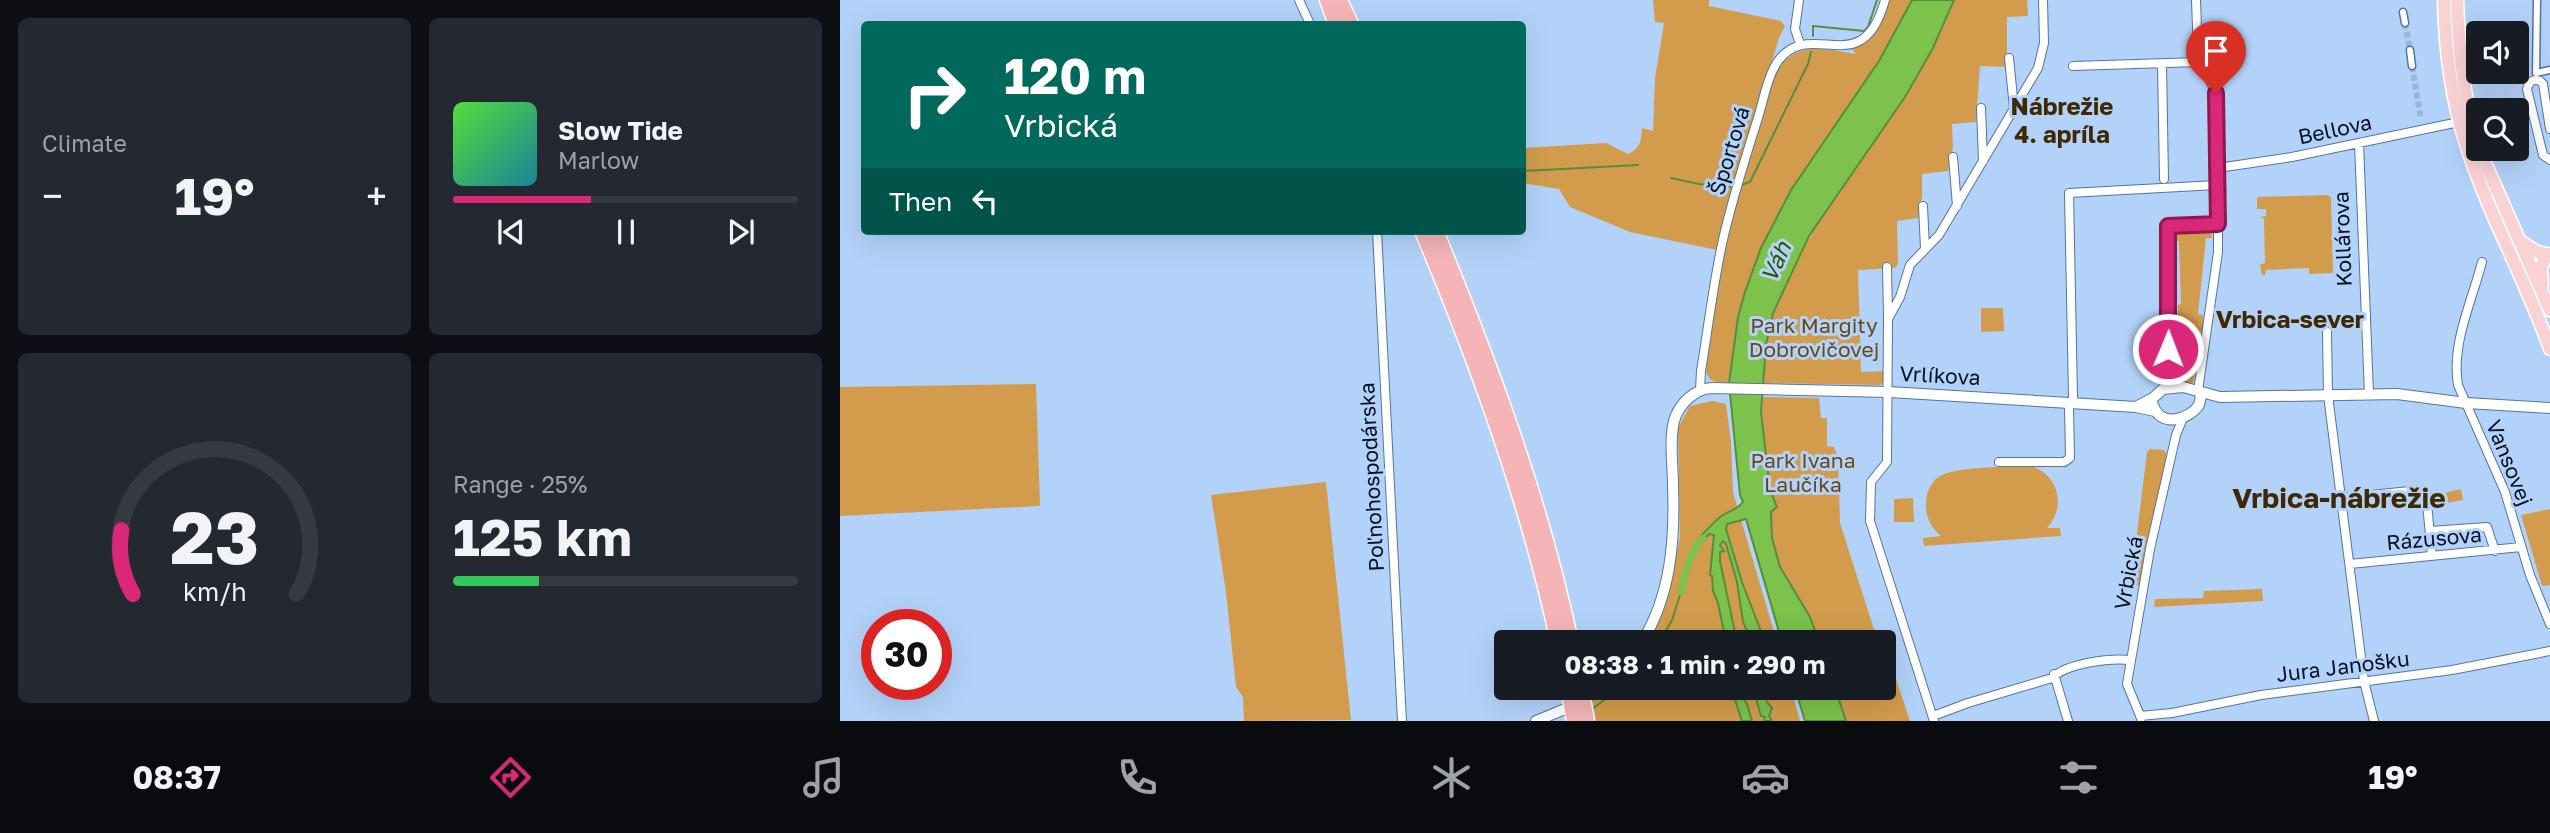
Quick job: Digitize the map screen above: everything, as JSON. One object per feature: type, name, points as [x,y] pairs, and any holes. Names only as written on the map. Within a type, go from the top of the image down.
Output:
[{"type":"highway","points":[[1327,0],[1335,21]]},
{"type":"highway","points":[[1340,0],[1350,21]]},
{"type":"highway","points":[[1424,235],[1510,461],[1534,540],[1555,630]]},
{"type":"highway","points":[[1438,235],[1469,312],[1521,456],[1548,544],[1569,630]]},
{"type":"highway","points":[[1570,700],[1574,721]]},
{"type":"highway","points":[[1583,700],[1587,721]]},
{"type":"main road","points":[[2444,0],[2447,60],[2459,122],[2474,169],[2523,265],[2548,305]]},
{"type":"main road","points":[[2457,0],[2459,48],[2467,98]]},
{"type":"main road","points":[[2485,161],[2519,241],[2523,265],[2550,349]]},
{"type":"main road","points":[[2519,241],[2537,253],[2549,254],[2541,267],[2548,305]]},
{"type":"street","points":[[1299,0],[1309,21]]},
{"type":"street","points":[[1799,0],[1795,29],[1800,44],[1816,43],[1840,47],[1856,44],[1864,39],[1876,25],[1885,0]]},
{"type":"street","points":[[1888,319],[1900,297],[1910,265],[1939,236],[2040,63],[2044,43],[2043,0]]},
{"type":"street","points":[[2196,0],[2199,62],[2216,90],[2218,168],[2218,252],[2198,391],[2201,396],[2197,408]]},
{"type":"street","points":[[2536,0],[2536,76],[2543,85],[2550,130]]},
{"type":"street","points":[[2403,12],[2405,23]]},
{"type":"street","name":"Športová","points":[[1700,390],[1721,247],[1734,196],[1774,70],[1787,52],[1800,44]]},
{"type":"street","points":[[2410,50],[2413,66]]},
{"type":"street","points":[[2010,58],[2014,108]]},
{"type":"street","points":[[2073,66],[2199,62]]},
{"type":"street","points":[[2162,64],[2164,178]]},
{"type":"street","points":[[2550,70],[2536,76],[2527,89],[2542,152],[2544,158],[2550,159]]},
{"type":"street","points":[[1981,108],[1983,161]]},
{"type":"street","points":[[2421,119],[2423,130]]},
{"type":"street","name":"Bellova","points":[[2218,168],[2261,163],[2459,122]]},
{"type":"street","name":"Kollárova","points":[[2359,143],[2368,394]]},
{"type":"street","points":[[1953,157],[1957,207]]},
{"type":"street","points":[[1999,462],[2068,460],[2070,455],[2069,408],[2072,402],[2069,193],[2217,185]]},
{"type":"street","points":[[1923,206],[1925,249]]},
{"type":"street","points":[[2176,435],[2169,420],[2155,411],[2155,396],[2169,341],[2168,226],[2218,224]]},
{"type":"street","name":"Poľnohospodárska","points":[[1377,235],[1402,721]]},
{"type":"street","points":[[2523,265],[2549,254]]},
{"type":"street","name":"Vansovej","points":[[2482,261],[2457,353],[2456,372],[2464,400],[2505,492],[2529,575],[2550,624]]},
{"type":"street","points":[[1887,267],[1887,462],[1871,482],[1870,521],[1934,718],[1968,703],[2052,678],[2054,674],[2072,667],[2109,659],[2130,660]]},
{"type":"street","points":[[2327,332],[2328,395],[2364,681],[2374,721]]},
{"type":"street","points":[[2160,378],[2170,387]]},
{"type":"street","points":[[2136,407],[2170,387],[2188,387],[2220,397],[2418,395],[2550,408]]},
{"type":"street","name":"Vrlíkova","points":[[1700,390],[1720,388],[1889,393],[2072,402],[2155,411]]},
{"type":"street","points":[[1648,630],[1663,597],[1669,569],[1673,537],[1674,422],[1685,402],[1700,390]]},
{"type":"street","points":[[2169,420],[2183,418],[2220,397]]},
{"type":"street","points":[[2508,405],[2520,411],[2550,414]]},
{"type":"street","name":"Vrbická","points":[[2141,719],[2129,691],[2130,660],[2150,549],[2176,435],[2183,418]]},
{"type":"street","name":"Rázusova","points":[[2341,498],[2420,490],[2426,493],[2430,531]]},
{"type":"street","points":[[2432,556],[2430,531],[2487,527],[2495,551]]},
{"type":"street","name":"Rázusova","points":[[2350,564],[2521,547]]},
{"type":"street","name":"Jura Janošku","points":[[2141,719],[2261,695],[2452,670],[2550,652]]},
{"type":"street","points":[[2054,674],[2068,721]]},
{"type":"street","points":[[1536,721],[1583,700]]},
{"type":"green space","points":[[1653,0],[1709,0],[1709,6],[1781,21],[1785,26],[1779,38],[1717,250],[1630,232],[1570,207],[1559,189],[1526,184],[1526,148],[1606,143],[1628,154],[1640,144],[1642,128],[1653,131],[1655,78],[1664,23],[1655,22]]},
{"type":"green space","points":[[1883,0],[1912,0],[1879,61],[1791,190],[1761,248],[1738,317],[1729,383],[1712,380],[1706,371],[1716,295],[1732,221],[1775,74],[1791,55],[1801,51],[1821,49],[1856,54],[1848,44],[1866,32]]},
{"type":"green space","name":"Park Margity Dobrovičovej","points":[[1954,0],[2027,0],[2028,16],[2007,17],[2007,67],[1980,66],[1976,122],[1952,124],[1953,148],[1948,171],[1922,174],[1918,218],[1897,221],[1898,264],[1895,268],[1858,270],[1861,372],[1886,371],[1884,382],[1880,385],[1763,383],[1771,323],[1787,281],[1836,196],[1922,69]]},
{"type":"green space","points":[[2257,197],[2331,197],[2333,273],[2309,274],[2309,268],[2266,270],[2265,275],[2262,275],[2260,265],[2265,263],[2264,219],[2260,217],[2266,216],[2266,209],[2257,209]]},
{"type":"green space","points":[[2206,229],[2211,231],[2212,238],[2206,238],[2198,314],[2203,315],[2203,332],[2200,332],[2198,348],[2194,348],[2191,368],[2195,373],[2193,383],[2171,383],[2166,375],[2171,343],[2178,343],[2178,305],[2181,304],[2179,242],[2173,235]]},
{"type":"green space","points":[[1981,308],[2003,308],[2004,331],[1981,332]]},
{"type":"green space","points":[[1036,384],[1040,506],[840,516],[840,387]]},
{"type":"green space","name":"Park Ivana Laučíka","points":[[1762,397],[1819,398],[1821,418],[1827,418],[1827,446],[1834,447],[1838,457],[1840,523],[1874,630],[1815,630],[1810,617],[1780,567],[1772,538],[1771,511],[1777,507],[1769,482],[1761,424]]},
{"type":"green space","points":[[1712,401],[1726,404],[1733,492],[1773,630],[1653,630],[1667,600],[1680,536],[1678,428],[1690,406]]},
{"type":"green space","points":[[2150,449],[2164,450],[2167,455],[2140,585],[2136,586],[2131,582],[2147,452]]},
{"type":"green space","points":[[2029,466],[2047,475],[2053,483],[2058,501],[2057,510],[2047,528],[2060,528],[2061,536],[1924,546],[1923,538],[1941,536],[1929,521],[1926,508],[1928,493],[1937,478],[1967,469]]},
{"type":"green space","points":[[1326,482],[1351,720],[1244,721],[1243,697],[1236,687],[1226,592],[1211,495]]},
{"type":"green space","points":[[2461,489],[2463,500],[2442,504],[2440,494]]},
{"type":"green space","points":[[1913,498],[1914,522],[1894,522],[1894,499]]},
{"type":"green space","points":[[2550,509],[2550,585],[2542,586],[2521,515]]},
{"type":"green space","points":[[2262,589],[2263,601],[2154,607],[2155,599],[2203,598],[2204,591]]},
{"type":"green space","points":[[1896,679],[1910,721],[1846,721],[1839,700],[1896,700]]},
{"type":"green space","points":[[1592,700],[1794,700],[1800,721],[1596,721]]},
{"type":"water","name":"Váh","points":[[1912,0],[1954,0],[1933,48],[1905,97],[1809,236],[1773,313],[1766,345],[1761,412],[1770,490],[1777,507],[1771,512],[1772,538],[1780,567],[1810,617],[1815,630],[1778,630],[1746,519],[1727,524],[1726,529],[1760,630],[1747,630],[1743,622],[1737,582],[1723,541],[1720,545],[1724,551],[1720,552],[1720,561],[1734,630],[1724,630],[1710,575],[1714,535],[1709,534],[1699,547],[1698,540],[1720,517],[1743,502],[1740,495],[1729,383],[1738,317],[1761,248],[1791,190],[1879,61]]},
{"type":"water","points":[[1735,700],[1744,700],[1747,704],[1752,721],[1742,721]]},
{"type":"water","points":[[1756,700],[1766,700],[1772,708],[1769,716],[1772,721],[1764,721],[1765,717],[1761,716]]},
{"type":"water","points":[[1799,700],[1839,700],[1846,721],[1805,721]]},
{"type":"waterway","points":[[1813,36],[1813,26],[1864,31],[1868,27],[1877,0]]},
{"type":"waterway","points":[[1741,185],[1750,182],[1808,64],[1811,52]]},
{"type":"waterway","points":[[1526,171],[1638,165]]},
{"type":"waterway","points":[[1671,178],[1732,187]]},
{"type":"waterway","points":[[1681,592],[1691,557],[1703,538]]},
{"type":"waterway","points":[[1667,630],[1681,592]]},
{"type":"waterway","points":[[1591,710],[1604,700]]},
{"type":"tunnel","points":[[2405,23],[2410,50]]},
{"type":"tunnel","points":[[2412,66],[2421,119]]},
{"type":"district","name":"Nábrežie 4. apríla","points":[[2062,121]]},
{"type":"district","name":"Vrbica-sever","points":[[2290,320]]},
{"type":"district","name":"Vrbica-nábrežie","points":[[2339,498]]},
{"type":"route","points":[[2168,349],[2168,226],[2218,224],[2216,93]]}]
